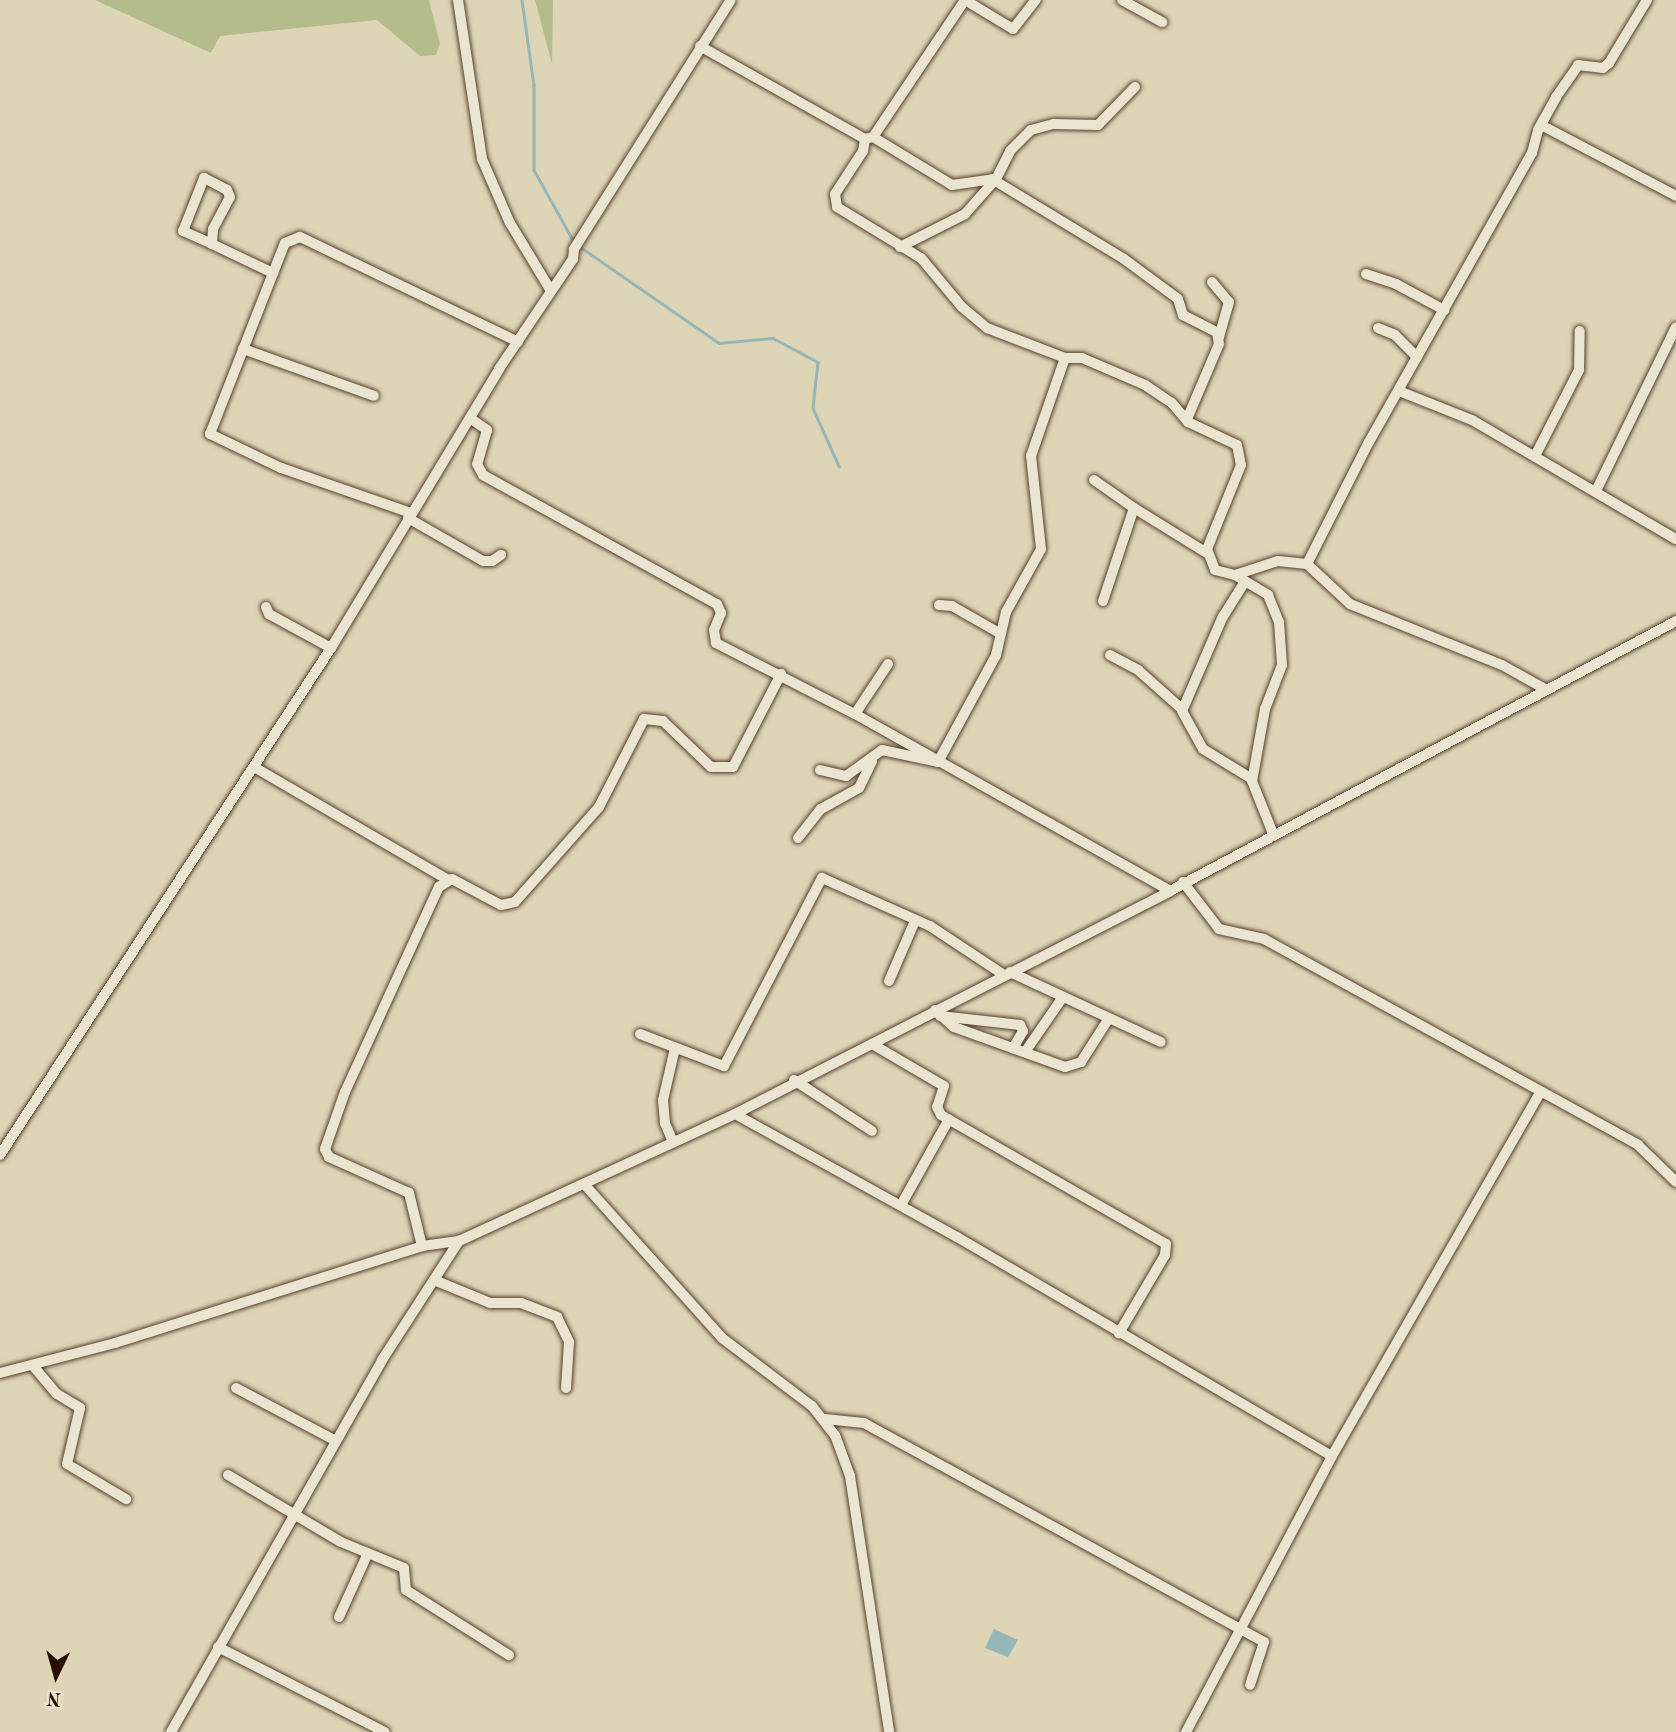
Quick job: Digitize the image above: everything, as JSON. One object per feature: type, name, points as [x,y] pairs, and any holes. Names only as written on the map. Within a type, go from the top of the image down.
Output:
[{"type":"street","points":[[458,0],[482,159],[510,223],[551,290]]},
{"type":"street","points":[[0,1155],[331,648],[410,515],[573,259],[580,240],[731,0]]},
{"type":"street","points":[[1035,0],[1013,29],[965,0],[869,138],[835,201],[842,212],[922,258],[962,307],[987,328],[1065,358],[1076,356],[1144,385],[1205,432],[1230,440],[1242,454],[1207,553]]},
{"type":"street","points":[[1122,0],[1162,22]]},
{"type":"street","points":[[1307,564],[1399,391],[1532,153],[1541,125],[1576,66],[1602,68],[1609,64],[1647,0]]},
{"type":"street","points":[[701,46],[952,185],[994,179],[1132,265],[1178,299],[1183,315],[1214,330],[1219,338]]},
{"type":"street","points":[[900,247],[956,222],[994,179],[1010,151],[1031,130],[1054,124],[1098,125],[1135,87]]},
{"type":"street","points":[[1541,125],[1676,196]]},
{"type":"street","points":[[212,244],[213,229],[230,197],[227,190],[204,178],[183,230],[212,244],[273,273]]},
{"type":"street","points":[[500,555],[492,561],[483,561],[410,515],[281,468],[212,438],[210,429],[285,243],[300,237],[518,342]]},
{"type":"street","points":[[1366,274],[1396,284],[1444,310]]},
{"type":"street","points":[[1187,419],[1219,338],[1229,302],[1212,282]]},
{"type":"street","points":[[1595,491],[1676,327]]},
{"type":"street","points":[[1378,328],[1395,335],[1418,358]]},
{"type":"street","points":[[1535,456],[1579,370],[1580,331]]},
{"type":"street","points":[[243,349],[374,396]]},
{"type":"street","points":[[938,762],[996,655],[1006,612],[1041,549],[1031,456],[1065,358]]},
{"type":"street","points":[[1399,391],[1472,420],[1676,539]]},
{"type":"street","points":[[470,418],[487,430],[477,464],[483,475],[717,604],[721,613],[714,630],[716,643],[855,714],[1170,891]]},
{"type":"street","points":[[1094,480],[1207,553],[1215,570],[1235,575],[1244,583],[1261,589],[1273,602],[1283,655],[1265,709],[1252,779],[1254,793],[1274,836]]},
{"type":"street","points":[[1102,601],[1134,508]]},
{"type":"street","points":[[1235,575],[1278,561],[1307,564],[1350,604],[1502,665],[1545,689]]},
{"type":"street","points":[[1182,709],[1223,616],[1244,583]]},
{"type":"street","points":[[939,605],[952,606],[1001,634]]},
{"type":"street","points":[[266,607],[269,614],[331,648]]},
{"type":"street","points":[[0,1373],[34,1367],[422,1246],[459,1241],[504,1217],[584,1184],[735,1114],[793,1080],[937,1013],[1676,621]]},
{"type":"street","points":[[1110,655],[1138,670],[1182,709],[1203,749],[1252,779]]},
{"type":"street","points":[[855,714],[888,664]]},
{"type":"street","points":[[254,767],[448,880],[501,905],[515,902],[599,807],[644,719],[663,721],[705,763],[726,770],[739,760],[781,674]]},
{"type":"street","points":[[798,838],[821,809],[859,788],[872,761],[882,750],[938,762]]},
{"type":"street","points":[[820,770],[846,776],[872,761]]},
{"type":"street","points":[[640,1034],[715,1066],[728,1062],[822,878],[915,921],[1007,974],[1161,1042]]},
{"type":"street","points":[[422,1246],[409,1194],[329,1157],[325,1149],[407,953],[439,887],[448,880]]},
{"type":"street","points":[[1183,882],[1219,929],[1264,939],[1646,1151],[1676,1182]]},
{"type":"street","points":[[889,981],[915,921]]},
{"type":"street","points":[[1025,1052],[1063,997]]},
{"type":"street","points":[[937,1013],[954,1027],[1065,1067],[1076,1066],[1109,1018]]},
{"type":"street","points":[[937,1013],[1020,1024],[1023,1031],[1013,1048]]},
{"type":"street","points":[[872,1044],[944,1086],[937,1112],[1166,1244],[1165,1255],[1119,1333]]},
{"type":"street","points":[[673,1142],[665,1124],[663,1100],[675,1048]]},
{"type":"street","points":[[793,1080],[872,1131]]},
{"type":"street","points":[[1186,1732],[1237,1631],[1332,1456],[1540,1093]]},
{"type":"street","points":[[735,1114],[901,1205],[1332,1456]]},
{"type":"street","points":[[901,1205],[949,1119]]},
{"type":"street","points":[[584,1184],[722,1338],[825,1419],[850,1476],[889,1732]]},
{"type":"street","points":[[172,1732],[218,1647],[297,1517],[336,1441],[459,1241]]},
{"type":"street","points":[[433,1280],[490,1303],[521,1303],[557,1317],[569,1342],[566,1388]]},
{"type":"street","points":[[34,1367],[57,1394],[80,1408],[68,1464],[126,1499]]},
{"type":"street","points":[[236,1388],[336,1441]]},
{"type":"street","points":[[825,1419],[864,1423],[1237,1631],[1266,1644],[1251,1685]]},
{"type":"street","points":[[228,1475],[297,1517],[404,1568],[406,1590],[509,1655]]},
{"type":"street","points":[[339,1617],[368,1553]]},
{"type":"street","points":[[218,1647],[385,1732]]},
{"type":"green space","points":[[95,0],[429,0],[440,44],[436,55],[420,56],[377,20],[220,36],[211,53]]},
{"type":"green space","points":[[535,0],[553,0],[552,64]]},
{"type":"water","points":[[994,1629],[1018,1640],[1008,1657],[985,1648]]},
{"type":"waterway","points":[[522,0],[534,85],[534,170],[574,242]]},
{"type":"waterway","points":[[579,246],[719,343],[773,338],[818,362],[813,408],[839,466]]}]
